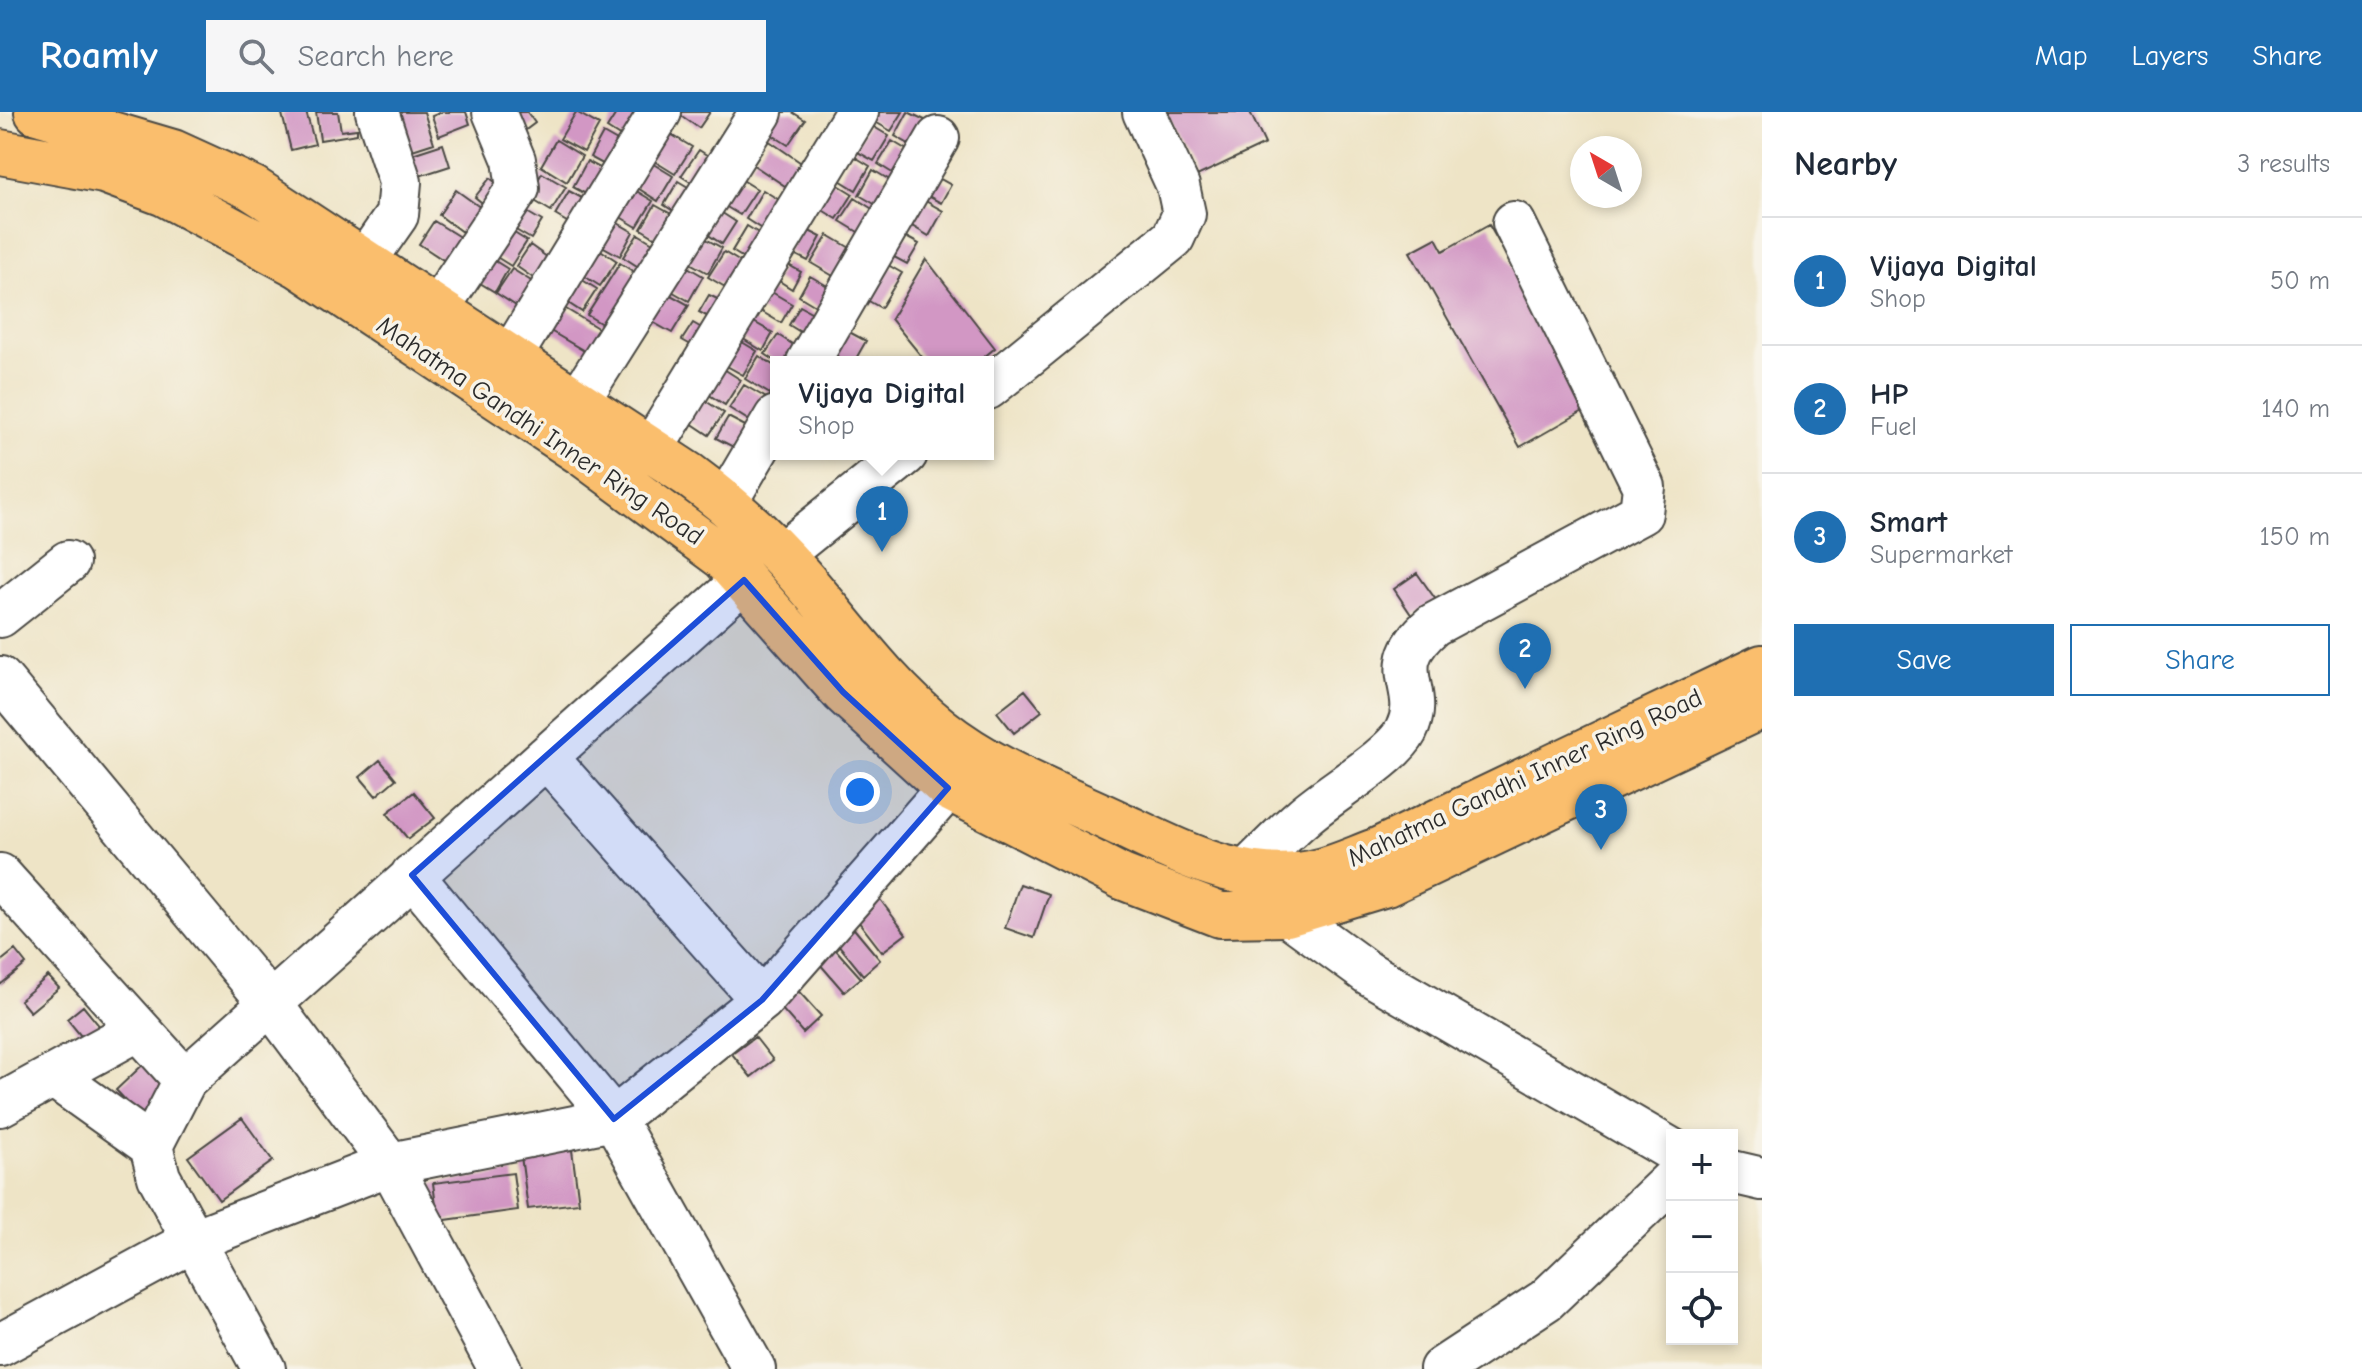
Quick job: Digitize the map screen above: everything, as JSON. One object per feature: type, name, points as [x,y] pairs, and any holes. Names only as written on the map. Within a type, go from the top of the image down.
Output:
[{"type":"main road","name":"Mahatma Gandhi Inner Ring Road","points":[[37,112],[48,112],[173,152],[252,188],[511,356],[726,502],[781,555],[853,643],[898,689],[937,727],[985,763],[1219,868],[1255,874],[1322,871],[1376,851],[1762,667]]},
{"type":"main road","name":"Mahatma Gandhi Inner Ring Road","points":[[0,152],[104,171],[165,194],[298,265],[607,471],[724,558],[843,692],[948,788],[1012,824],[1173,900],[1220,915],[1287,914],[1386,884],[1762,706]]},
{"type":"street","points":[[365,261],[397,215],[400,182],[377,112]]},
{"type":"street","points":[[438,308],[518,188],[514,160],[494,112]]},
{"type":"street","points":[[511,356],[660,112]]},
{"type":"street","points":[[578,401],[761,112]]},
{"type":"street","points":[[651,450],[857,112]]},
{"type":"street","points":[[994,383],[1173,238],[1184,214],[1178,186],[1144,112]]},
{"type":"street","points":[[811,356],[938,138]]},
{"type":"street","points":[[1514,223],[1644,487],[1641,513],[1433,625],[1413,642],[1407,663],[1412,710],[1401,740],[1303,817],[1255,874],[1287,914],[1368,973],[1666,1147]]},
{"type":"street","points":[[726,502],[770,427]]},
{"type":"street","points":[[781,555],[899,460]]},
{"type":"street","points":[[0,616],[68,562]]},
{"type":"street","points":[[151,1146],[185,1080],[744,580]]},
{"type":"street","points":[[0,678],[270,1003],[390,1164],[500,1369]]},
{"type":"street","points":[[546,757],[762,1000]]},
{"type":"street","points":[[0,1345],[194,1240],[390,1164],[614,1119],[762,1000],[948,788]]},
{"type":"street","points":[[412,875],[614,1119],[754,1369]]},
{"type":"street","points":[[1,878],[185,1080]]},
{"type":"street","points":[[0,1105],[139,1029]]},
{"type":"street","points":[[53,1076],[151,1146],[159,1177],[264,1369]]},
{"type":"street","points":[[1738,1173],[1762,1179]]},
{"type":"street","points":[[1441,1369],[1546,1300],[1666,1186]]},
{"type":"highlighted area","points":[[744,580],[843,692],[948,788],[762,1000],[614,1119],[412,875]]},
{"type":"building","points":[[306,112],[315,144],[291,150],[282,114]]},
{"type":"building","points":[[316,112],[338,112],[341,131],[357,129],[357,134],[320,140]]},
{"type":"building","points":[[390,112],[424,112],[434,143],[403,153]]},
{"type":"building","points":[[442,112],[466,112],[470,124],[439,136],[432,116]]},
{"type":"building","points":[[518,112],[527,112],[535,123],[519,135],[507,120]]},
{"type":"building","points":[[576,112],[599,125],[584,152],[560,139]]},
{"type":"building","points":[[617,112],[643,112],[629,142],[607,128]]},
{"type":"building","points":[[676,112],[710,112],[699,128]]},
{"type":"building","points":[[775,112],[792,112],[805,120],[788,145],[763,129]]},
{"type":"building","points":[[865,112],[903,112],[891,131],[863,115]]},
{"type":"building","points":[[908,112],[931,123],[916,148],[895,136]]},
{"type":"building","points":[[1166,112],[1250,112],[1265,144],[1197,176]]},
{"type":"building","points":[[869,124],[889,136],[874,161],[854,150]]},
{"type":"building","points":[[662,129],[692,147],[675,174],[646,156]]},
{"type":"building","points":[[603,133],[626,146],[612,169],[590,157]]},
{"type":"building","points":[[556,140],[582,156],[567,182],[541,166]]},
{"type":"building","points":[[768,140],[810,169],[794,192],[752,164]]},
{"type":"building","points":[[892,141],[917,156],[902,179],[878,164]]},
{"type":"building","points":[[443,144],[450,166],[413,178],[406,156]]},
{"type":"building","points":[[699,150],[719,163],[701,189],[681,176]]},
{"type":"building","points":[[852,155],[870,166],[856,190],[838,179]]},
{"type":"building","points":[[645,159],[673,176],[658,201],[630,183]]},
{"type":"building","points":[[587,161],[609,173],[595,199],[573,187]]},
{"type":"building","points":[[873,170],[898,185],[883,209],[859,195]]},
{"type":"building","points":[[926,171],[951,185],[941,203],[915,189]]},
{"type":"building","points":[[542,173],[566,187],[551,211],[528,197]]},
{"type":"building","points":[[736,176],[757,189],[740,215],[720,203]]},
{"type":"building","points":[[490,178],[507,192],[492,211],[475,197]]},
{"type":"building","points":[[827,178],[853,194],[837,219],[811,203]]},
{"type":"building","points":[[678,181],[698,193],[683,217],[664,205]]},
{"type":"building","points":[[628,186],[653,201],[637,227],[612,212]]},
{"type":"building","points":[[456,190],[488,213],[470,238],[439,215]]},
{"type":"building","points":[[763,190],[789,206],[771,235],[746,219]]},
{"type":"building","points":[[569,191],[593,204],[579,229],[555,215]]},
{"type":"building","points":[[915,195],[943,211],[929,236],[900,219]]},
{"type":"building","points":[[855,198],[882,215],[868,238],[840,221]]},
{"type":"building","points":[[655,205],[680,219],[666,244],[641,229]]},
{"type":"building","points":[[713,207],[736,222],[722,244],[698,228]]},
{"type":"building","points":[[520,208],[542,221],[531,239],[509,226]]},
{"type":"building","points":[[609,218],[633,232],[620,256],[595,242]]},
{"type":"building","points":[[434,221],[466,241],[451,265],[419,244]]},
{"type":"building","points":[[1489,225],[1592,406],[1520,447],[1410,252],[1436,238],[1443,251]]},
{"type":"building","points":[[503,226],[527,241],[511,266],[487,251]]},
{"type":"building","points":[[747,226],[770,240],[755,265],[732,251]]},
{"type":"building","points":[[801,227],[821,237],[808,261],[788,251]]},
{"type":"building","points":[[893,230],[919,244],[907,264],[881,250]]},
{"type":"building","points":[[695,233],[722,248],[708,273],[681,258]]},
{"type":"building","points":[[638,234],[663,249],[648,273],[623,257]]},
{"type":"building","points":[[828,235],[857,252],[840,280],[811,263]]},
{"type":"building","points":[[530,245],[551,260],[536,280],[516,266]]},
{"type":"building","points":[[593,245],[617,261],[600,286],[576,271]]},
{"type":"building","points":[[724,252],[747,266],[732,291],[708,277]]},
{"type":"building","points":[[484,254],[508,269],[495,292],[470,277]]},
{"type":"building","points":[[674,259],[703,276],[689,301],[659,284]]},
{"type":"building","points":[[926,259],[995,348],[985,356],[921,356],[891,319]]},
{"type":"building","points":[[881,261],[902,273],[881,308],[860,296]]},
{"type":"building","points":[[620,263],[642,277],[610,329],[587,315]]},
{"type":"building","points":[[785,263],[801,272],[792,289],[776,279]]},
{"type":"building","points":[[512,269],[539,286],[524,311],[496,293]]},
{"type":"building","points":[[574,275],[597,289],[582,312],[559,297]]},
{"type":"building","points":[[810,276],[831,288],[819,308],[799,296]]},
{"type":"building","points":[[658,288],[689,305],[672,333],[642,316]]},
{"type":"building","points":[[770,291],[792,304],[781,323],[759,310]]},
{"type":"building","points":[[709,295],[728,304],[718,322],[699,312]]},
{"type":"building","points":[[561,306],[606,333],[593,356],[547,329]]},
{"type":"building","points":[[800,306],[818,316],[807,336],[789,325]]},
{"type":"building","points":[[745,317],[773,333],[763,351],[735,334]]},
{"type":"building","points":[[693,323],[710,333],[700,350],[682,340]]},
{"type":"building","points":[[840,327],[866,341],[857,356],[835,356],[826,351]]},
{"type":"building","points":[[778,335],[800,349],[796,356],[770,357],[765,354]]},
{"type":"building","points":[[732,336],[757,351],[743,375],[718,361]]},
{"type":"building","points":[[759,356],[770,363],[770,394],[745,379]]},
{"type":"building","points":[[716,364],[741,380],[725,405],[700,389]]},
{"type":"building","points":[[744,385],[768,399],[753,423],[729,408]]},
{"type":"building","points":[[701,398],[724,413],[709,435],[685,419]]},
{"type":"building","points":[[728,417],[751,429],[739,450],[716,438]]},
{"type":"building","points":[[1417,573],[1436,600],[1412,616],[1394,589]]},
{"type":"building","points":[[1025,690],[1042,711],[1014,733],[997,712]]},
{"type":"building","points":[[380,760],[396,779],[376,796],[360,777]]},
{"type":"building","points":[[414,792],[435,818],[408,839],[387,813]]},
{"type":"building","points":[[1020,884],[1049,894],[1034,938],[1005,928]]},
{"type":"building","points":[[879,898],[906,934],[882,952],[855,917]]},
{"type":"building","points":[[850,924],[880,960],[863,975],[833,938]]},
{"type":"building","points":[[829,942],[861,978],[844,992],[813,956]]},
{"type":"building","points":[[15,950],[26,964],[0,985],[0,962]]},
{"type":"building","points":[[48,976],[59,988],[30,1012],[20,1000]]},
{"type":"building","points":[[792,984],[821,1016],[803,1033],[774,1000]]},
{"type":"building","points":[[83,1006],[101,1028],[85,1041],[67,1019]]},
{"type":"building","points":[[755,1037],[773,1060],[751,1077],[732,1054]]},
{"type":"building","points":[[150,1058],[180,1090],[146,1122],[116,1090]]},
{"type":"building","points":[[242,1118],[273,1161],[219,1200],[188,1157]]},
{"type":"building","points":[[572,1150],[579,1203],[528,1209],[521,1156]]},
{"type":"building","points":[[513,1173],[518,1210],[438,1221],[433,1183]]},
{"type":"place","name":"Vijaya Digital","points":[[882,552]]},
{"type":"place","name":"HP","points":[[1525,689]]},
{"type":"place","name":"Smart","points":[[1601,850]]}]
